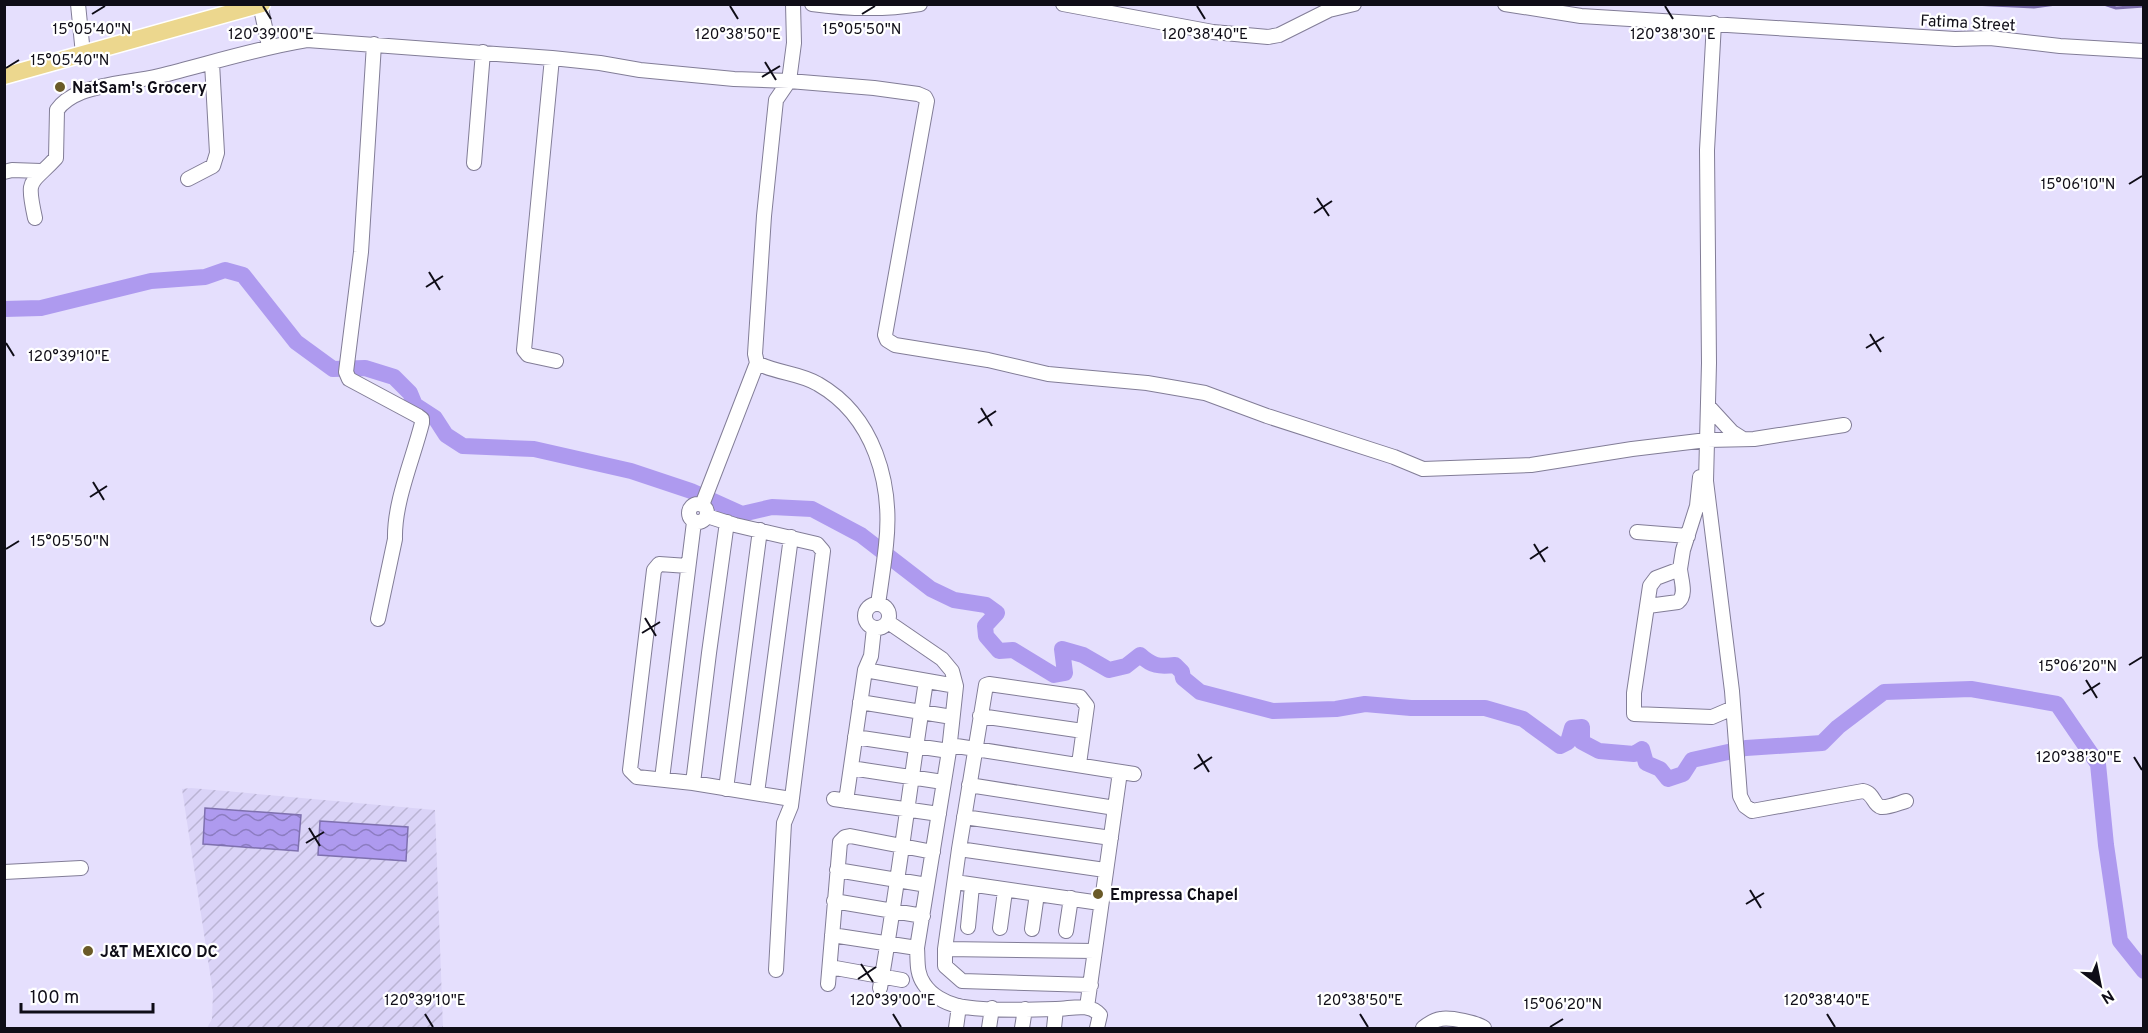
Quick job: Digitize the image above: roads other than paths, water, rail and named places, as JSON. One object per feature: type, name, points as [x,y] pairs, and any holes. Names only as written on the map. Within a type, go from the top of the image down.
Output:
[{"type":"main road","points":[[4,67],[82,48],[226,7],[260,5]]},
{"type":"main road","points":[[4,76],[82,48]]},
{"type":"street","points":[[78,4],[82,48]]},
{"type":"street","points":[[663,778],[688,566],[708,487],[757,363],[754,354],[764,216],[776,100],[789,81],[794,43],[793,4]]},
{"type":"street","points":[[812,4],[863,9],[895,9],[920,4]]},
{"type":"street","points":[[1063,4],[1098,8],[1213,32],[1268,37],[1329,10],[1354,4]]},
{"type":"street","name":"Fatima Street","points":[[1505,4],[1581,16],[1955,39],[1990,38],[2060,46],[2144,51]]},
{"type":"street","points":[[260,5],[269,46]]},
{"type":"street","points":[[1714,23],[1707,150],[1709,407],[1706,481],[1737,742],[1740,796],[1745,806],[1752,811],[1863,790],[1872,795],[1877,805],[1881,807],[1906,801]]},
{"type":"street","points":[[35,218],[30,195],[31,184],[56,158],[57,110],[69,98],[86,91],[212,63],[269,46],[307,40],[483,52],[734,79],[874,88],[918,94],[925,97],[927,101],[885,335],[891,344],[988,360],[1048,374],[1147,383],[1197,391],[1394,457],[1423,469],[1531,465],[1707,440],[1743,440],[1791,435],[1844,425]]},
{"type":"street","points":[[374,44],[361,252],[347,367],[349,379],[418,416],[422,423],[400,504],[378,619]]},
{"type":"street","points":[[474,163],[483,52]]},
{"type":"street","points":[[552,58],[524,350],[528,355],[556,361]]},
{"type":"street","points":[[188,179],[213,166],[217,153],[212,63]]},
{"type":"street","points":[[4,172],[42,171]]},
{"type":"street","points":[[757,363],[766,368],[816,382],[849,407],[877,454],[883,474],[886,543],[878,604]]},
{"type":"street","points":[[1709,407],[1732,432],[1743,440]]},
{"type":"street","points":[[1648,606],[1681,600],[1683,595],[1680,569],[1683,550],[1697,506],[1701,476],[1706,462]]},
{"type":"street","points":[[701,511],[727,522],[817,543],[823,551],[791,806],[784,823],[776,970]]},
{"type":"street","points":[[693,783],[727,522]]},
{"type":"street","points":[[726,789],[760,530]]},
{"type":"street","points":[[1637,532],[1688,536]]},
{"type":"street","points":[[757,793],[791,537]]},
{"type":"street","points":[[688,566],[659,564],[654,570],[630,770],[637,777],[663,778],[791,799]]},
{"type":"street","points":[[1680,569],[1656,578],[1652,582],[1642,632],[1634,714],[1712,717],[1733,708]]},
{"type":"street","points":[[888,622],[888,610],[878,604],[871,606],[866,613],[871,626],[862,659],[865,669],[851,768],[840,800],[939,814]]},
{"type":"street","points":[[871,626],[882,627],[888,622]]},
{"type":"street","points":[[888,622],[942,659],[952,671],[956,686],[949,748],[917,948],[918,974],[924,985],[936,996],[959,1006],[1056,1009],[1087,1007],[1095,1009],[1100,1015],[1097,1029]]},
{"type":"street","points":[[865,669],[956,686]]},
{"type":"street","points":[[881,982],[926,681]]},
{"type":"street","points":[[1079,764],[1087,706],[1080,698],[989,684],[984,690],[959,849],[945,949],[945,966],[962,981],[1091,985]]},
{"type":"street","points":[[860,702],[952,717]]},
{"type":"street","points":[[980,716],[1083,731]]},
{"type":"street","points":[[855,737],[916,746],[976,748],[1127,773],[1115,808],[1087,1007]]},
{"type":"street","points":[[851,768],[943,782]]},
{"type":"street","points":[[969,785],[1115,808]]},
{"type":"street","points":[[964,817],[1111,838]]},
{"type":"street","points":[[828,984],[840,842],[850,836],[933,852]]},
{"type":"street","points":[[959,849],[1105,870]]},
{"type":"street","points":[[4,872],[81,868]]},
{"type":"street","points":[[837,870],[927,885]]},
{"type":"street","points":[[955,882],[1100,903]]},
{"type":"street","points":[[968,927],[972,886]]},
{"type":"street","points":[[1000,928],[1005,891]]},
{"type":"street","points":[[1032,929],[1037,894]]},
{"type":"street","points":[[1066,931],[1071,898]]},
{"type":"street","points":[[834,901],[923,916]]},
{"type":"street","points":[[832,935],[917,948]]},
{"type":"street","points":[[945,949],[1095,951]]},
{"type":"street","points":[[830,967],[881,982],[902,980]]},
{"type":"street","points":[[956,1029],[959,1006]]},
{"type":"street","points":[[989,1029],[992,1008]]},
{"type":"street","points":[[1023,1029],[1025,1008]]},
{"type":"street","points":[[1054,1029],[1056,1009]]},
{"type":"street","points":[[1423,1029],[1438,1019],[1445,1018],[1480,1025],[1484,1029]]},
{"type":"water","points":[[205,808],[301,815],[298,851],[203,844]]},
{"type":"water","points":[[320,821],[408,827],[406,861],[318,855]]},
{"type":"waterway","points":[[1972,4],[2034,7],[2056,4]]},
{"type":"waterway","points":[[2104,4],[2116,8],[2144,6]]},
{"type":"waterway","points":[[4,309],[41,308],[151,281],[205,277],[225,270],[243,275],[296,342],[333,369],[365,368],[394,377],[410,393],[415,405],[435,418],[446,435],[463,446],[534,449],[631,471],[691,491],[742,514],[772,507],[812,509],[861,535],[931,589],[954,600],[986,605],[997,613],[985,626],[986,636],[999,651],[1013,650],[1054,675],[1065,673],[1062,649],[1083,655],[1109,670],[1126,666],[1140,655],[1156,665],[1175,665],[1182,672],[1183,678],[1200,692],[1273,711],[1336,709],[1365,704],[1411,708],[1485,708],[1523,719],[1560,746],[1568,742],[1572,728],[1582,727],[1582,742],[1599,751],[1634,754],[1642,749],[1646,763],[1660,769],[1668,779],[1683,774],[1692,760],[1746,748],[1822,743],[1838,727],[1884,692],[1971,689],[2057,704],[2098,764],[2106,845],[2120,941],[2144,971]]},
{"type":"place","name":"NatSam's Grocery","points":[[60,87]]},
{"type":"place","name":"Empressa Chapel","points":[[1098,894]]},
{"type":"place","name":"J&T MEXICO DC","points":[[88,951]]}]
